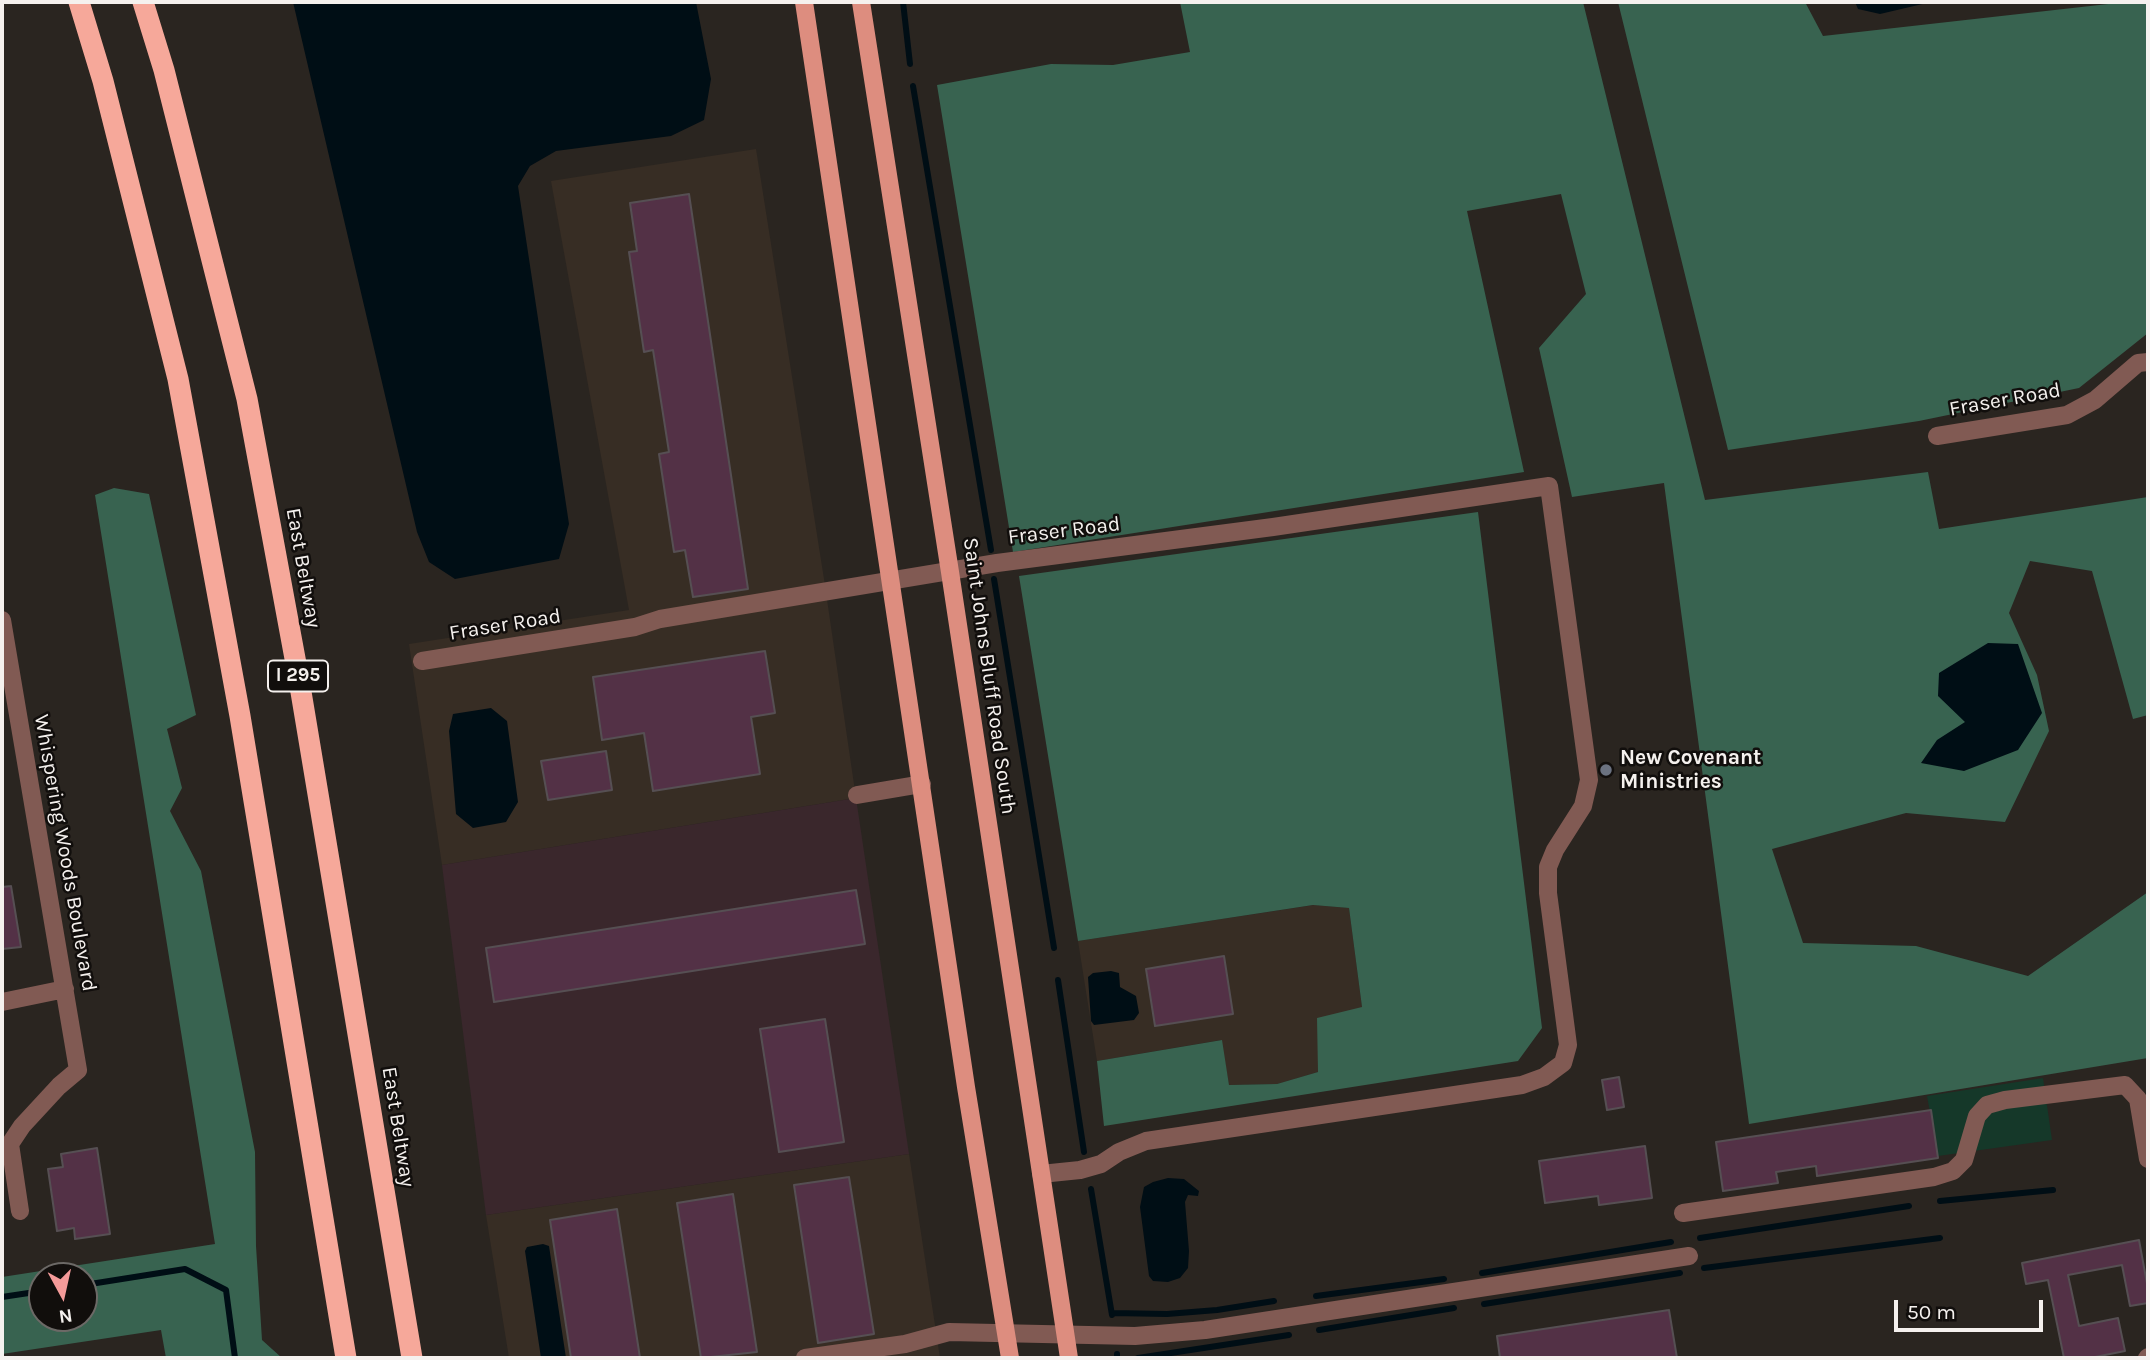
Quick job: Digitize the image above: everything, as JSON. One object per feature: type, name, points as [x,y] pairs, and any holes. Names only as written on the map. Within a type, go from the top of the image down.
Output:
[{"type":"highway","points":[[79,2],[103,81],[178,379],[240,716],[346,1358]]},
{"type":"highway","name":"East Beltway","points":[[143,2],[164,70],[247,399],[299,680],[412,1358]]},
{"type":"main road","points":[[804,2],[968,1101],[1010,1358]]},
{"type":"main road","name":"Saint Johns Bluff Road South","points":[[861,2],[1069,1358]]},
{"type":"street","name":"Fraser Road","points":[[1937,436],[2067,415],[2095,400],[2138,363],[2148,362]]},
{"type":"street","name":"Fraser Road","points":[[422,661],[594,634],[635,627],[660,619],[997,563],[1273,527],[1549,486],[1589,780],[1583,806],[1555,850],[1548,867],[1548,893],[1568,1045],[1563,1063],[1544,1077],[1522,1085],[1146,1141],[1119,1152],[1101,1164],[1080,1170],[1041,1174]]},
{"type":"street","name":"Whispering Woods Boulevard","points":[[2,620],[78,1069],[22,1126],[10,1144],[20,1211]]},
{"type":"street","points":[[857,795],[922,784]]},
{"type":"street","points":[[2,1002],[65,989]]},
{"type":"street","points":[[1683,1213],[1934,1177],[1953,1171],[1964,1160],[1977,1116],[1987,1105],[2005,1100],[2126,1085],[2138,1099],[2148,1159]]},
{"type":"street","points":[[806,1358],[905,1344],[949,1332],[1135,1336],[1205,1331],[1689,1256]]},
{"type":"shaded area","points":[[293,2],[696,2],[711,79],[704,120],[671,136],[556,151],[530,166],[518,186],[569,524],[559,559],[455,579],[429,562],[417,532]]},
{"type":"shaded area","points":[[1855,2],[1931,2],[1880,14],[1858,9]]},
{"type":"shaded area","points":[[756,149],[856,798],[442,865],[409,644],[629,610],[551,181]]},
{"type":"shaded area","points":[[1988,643],[2018,644],[2042,713],[2018,750],[1964,771],[1921,763],[1937,740],[1965,722],[1938,696],[1939,673]]},
{"type":"shaded area","points":[[491,708],[507,721],[518,802],[506,822],[473,828],[456,814],[449,731],[453,714]]},
{"type":"shaded area","points":[[856,798],[909,1154],[486,1215],[442,865]]},
{"type":"shaded area","points":[[1314,905],[1349,908],[1362,1007],[1318,1072],[1277,1084],[1229,1085],[1221,1040],[1097,1061],[1078,941]]},
{"type":"shaded area","points":[[1093,973],[1119,973],[1120,987],[1136,996],[1139,1013],[1134,1020],[1094,1025],[1091,1021],[1088,977]]},
{"type":"shaded area","points":[[909,1154],[940,1358],[509,1358],[486,1215]]},
{"type":"shaded area","points":[[1168,1178],[1184,1179],[1199,1191],[1198,1196],[1188,1195],[1185,1202],[1188,1268],[1180,1278],[1168,1282],[1153,1281],[1149,1276],[1140,1207],[1144,1187]]},
{"type":"shaded area","points":[[543,1244],[549,1246],[566,1358],[541,1358],[525,1251],[527,1247]]},
{"type":"green space","points":[[1180,2],[1583,2],[1705,500],[1928,472],[1939,529],[2148,497],[2148,715],[2133,719],[2092,571],[2030,561],[2009,613],[2037,675],[2049,731],[2005,822],[1906,813],[1772,849],[1803,943],[1916,946],[2028,976],[2148,892],[2148,1058],[1749,1124],[1664,483],[1572,497],[1539,348],[1586,294],[1561,194],[1467,211],[1524,472],[1013,552],[937,85],[1051,64],[1113,65],[1190,52]]},
{"type":"green space","points":[[1618,2],[1805,2],[1823,36],[2126,2],[2148,2],[2148,333],[2079,388],[1919,421],[1728,450]]},
{"type":"green space","points":[[114,488],[149,494],[196,715],[167,729],[182,788],[170,811],[201,871],[255,1152],[256,1246],[262,1340],[282,1358],[166,1358],[161,1330],[2,1354],[2,1277],[28,1273],[28,1332],[98,1332],[98,1262],[215,1244],[95,495]]},
{"type":"green space","points":[[1478,512],[1542,1028],[1518,1061],[1104,1126],[1097,1061],[1222,1040],[1229,1085],[1277,1084],[1318,1072],[1317,1018],[1362,1007],[1349,908],[1313,905],[1078,941],[1019,576]]},
{"type":"green space","points":[[2043,1078],[2052,1140],[1938,1156],[1927,1096]]},
{"type":"building","points":[[689,194],[748,589],[693,597],[685,550],[674,552],[659,454],[669,452],[653,350],[644,352],[629,252],[637,251],[630,203]]},
{"type":"building","points":[[765,651],[775,713],[751,717],[760,774],[653,791],[644,733],[602,740],[593,677]]},
{"type":"building","points":[[606,751],[612,790],[548,800],[541,761]]},
{"type":"building","points":[[11,886],[21,947],[2,949],[2,887]]},
{"type":"building","points":[[856,890],[865,944],[494,1002],[486,948]]},
{"type":"building","points":[[1224,956],[1233,1014],[1155,1026],[1146,969]]},
{"type":"building","points":[[825,1019],[844,1142],[779,1152],[760,1029]]},
{"type":"building","points":[[1619,1077],[1624,1107],[1607,1110],[1602,1080]]},
{"type":"building","points":[[1931,1110],[1938,1158],[1817,1176],[1816,1166],[1776,1172],[1778,1183],[1723,1191],[1716,1142]]},
{"type":"building","points":[[1645,1146],[1652,1198],[1599,1205],[1598,1196],[1545,1203],[1539,1161]]},
{"type":"building","points":[[97,1148],[110,1234],[75,1239],[74,1228],[57,1231],[48,1169],[63,1167],[61,1154]]},
{"type":"building","points":[[849,1177],[874,1334],[818,1343],[794,1185]]},
{"type":"building","points":[[733,1194],[757,1352],[701,1358],[677,1203]]},
{"type":"building","points":[[617,1209],[640,1358],[571,1358],[550,1220]]},
{"type":"building","points":[[2139,1240],[2148,1303],[2130,1306],[2122,1265],[2068,1275],[2079,1326],[2118,1318],[2125,1351],[2090,1358],[2064,1358],[2048,1280],[2026,1284],[2022,1263]]},
{"type":"building","points":[[1669,1310],[1677,1358],[1500,1358],[1497,1336]]},
{"type":"waterway","points":[[903,2],[910,64]]},
{"type":"waterway","points":[[913,86],[991,550]]},
{"type":"waterway","points":[[994,579],[1054,948]]},
{"type":"waterway","points":[[1058,980],[1084,1152]]},
{"type":"waterway","points":[[1091,1189],[1112,1315]]},
{"type":"waterway","points":[[1940,1201],[2053,1190]]},
{"type":"waterway","points":[[1700,1238],[1909,1206]]},
{"type":"waterway","points":[[1704,1268],[1940,1238]]},
{"type":"waterway","points":[[1482,1273],[1671,1242]]},
{"type":"waterway","points":[[98,1283],[185,1269],[226,1290],[235,1358]]},
{"type":"waterway","points":[[1484,1304],[1680,1273]]},
{"type":"waterway","points":[[1316,1296],[1444,1279]]},
{"type":"waterway","points":[[2,1297],[28,1293]]},
{"type":"waterway","points":[[1112,1313],[1167,1314],[1274,1301]]},
{"type":"waterway","points":[[1319,1330],[1454,1308]]},
{"type":"waterway","points":[[1138,1358],[1289,1335]]},
{"type":"place","name":"New Covenant Ministries","points":[[1606,770]]}]
